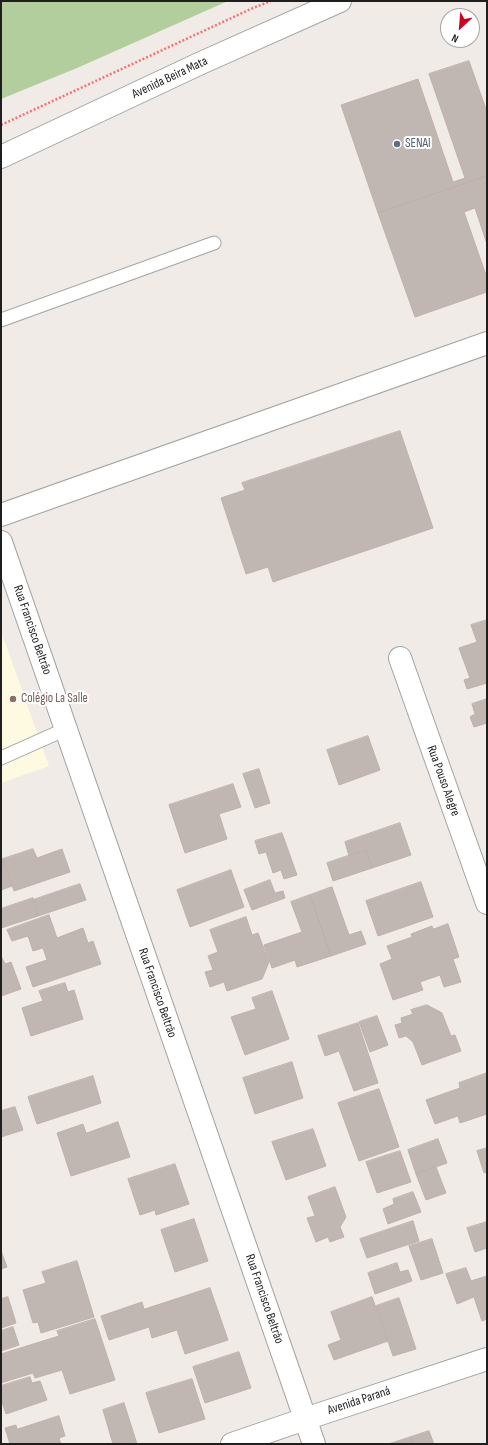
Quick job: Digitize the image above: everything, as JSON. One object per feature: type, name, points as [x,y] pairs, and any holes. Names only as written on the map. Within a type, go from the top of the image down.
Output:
[{"type":"street","name":"Avenida Beira Mata","points":[[1,157],[201,63],[340,1]]},
{"type":"street","points":[[1,515],[487,343]]},
{"type":"street","name":"Rua Francisco Beltrão","points":[[1,542],[314,1444]]},
{"type":"street","name":"Rua Pouso Alegre","points":[[400,658],[487,903]]},
{"type":"street","name":"Avenida Paraná","points":[[232,1444],[305,1418],[487,1359]]},
{"type":"lane","points":[[1,320],[214,243]]},
{"type":"lane","points":[[1,758],[66,730]]},
{"type":"path","points":[[1,125],[271,1]]},
{"type":"shaded area","name":"Colégio La Salle","points":[[1,631],[49,766],[1,783]]},
{"type":"green space","points":[[1,1],[228,1],[77,68],[1,99]]},
{"type":"building","name":"SENAI","points":[[469,61],[487,112],[487,176],[378,213],[341,105],[418,79],[453,182],[465,178],[429,74]]},
{"type":"building","points":[[487,176],[487,244],[475,208],[464,212],[487,278],[487,292],[415,317],[378,213]]},
{"type":"building","points":[[400,431],[433,528],[273,582],[268,567],[246,574],[221,498],[245,490],[242,483]]},
{"type":"building","points":[[487,620],[487,683],[467,689],[464,680],[470,678],[459,648],[477,642],[471,625]]},
{"type":"building","points":[[487,699],[487,723],[474,727],[470,717],[475,714],[472,704]]},
{"type":"building","points":[[368,736],[380,770],[339,785],[327,750]]},
{"type":"building","points":[[259,769],[270,803],[255,808],[243,774]]},
{"type":"building","points":[[233,784],[241,807],[219,814],[227,839],[185,853],[169,805]]},
{"type":"building","points":[[400,823],[411,855],[372,868],[366,850],[349,856],[345,842]]},
{"type":"building","points":[[282,833],[297,875],[284,879],[281,870],[273,873],[266,852],[259,854],[255,841]]},
{"type":"building","points":[[33,849],[37,858],[62,849],[70,872],[14,891],[3,859]]},
{"type":"building","points":[[366,850],[372,868],[333,881],[327,863]]},
{"type":"building","points":[[3,859],[12,886],[1,890],[1,860]]},
{"type":"building","points":[[231,870],[244,907],[190,927],[177,890]]},
{"type":"building","points":[[270,880],[275,893],[283,891],[285,898],[252,910],[244,890]]},
{"type":"building","points":[[421,882],[433,917],[378,936],[366,901]]},
{"type":"building","points":[[80,884],[86,900],[38,916],[33,900]]},
{"type":"building","points":[[332,887],[349,935],[361,931],[366,944],[331,956],[310,895]]},
{"type":"building","points":[[310,895],[331,956],[297,967],[295,960],[272,968],[264,945],[302,932],[291,902]]},
{"type":"building","points":[[33,898],[38,916],[1,928],[1,909]]},
{"type":"building","points":[[49,915],[57,938],[83,928],[88,943],[93,941],[101,964],[33,987],[26,967],[47,960],[43,948],[33,951],[28,936],[12,941],[7,930]]},
{"type":"building","points":[[246,917],[252,935],[258,933],[269,962],[262,979],[227,991],[224,982],[210,987],[205,972],[213,970],[208,956],[218,952],[210,930]]},
{"type":"building","points":[[448,924],[459,957],[453,959],[461,982],[444,987],[440,975],[420,982],[423,990],[393,1000],[380,964],[392,959],[387,946],[412,937],[411,934],[432,926],[433,929]]},
{"type":"building","points":[[1,956],[5,964],[11,962],[21,989],[1,996]]},
{"type":"building","points":[[65,983],[68,992],[74,990],[83,1019],[31,1036],[22,1008],[43,1001],[39,991]]},
{"type":"building","points":[[272,991],[289,1039],[245,1055],[231,1017],[256,1009],[252,998]]},
{"type":"building","points":[[427,1005],[442,1013],[451,1036],[455,1035],[461,1051],[422,1065],[413,1042],[406,1036],[399,1038],[395,1025],[402,1023],[401,1018],[413,1014],[411,1010]]},
{"type":"building","points":[[377,1016],[388,1045],[370,1052],[359,1022]]},
{"type":"building","points":[[358,1023],[378,1083],[354,1091],[339,1051],[325,1056],[318,1036]]},
{"type":"building","points":[[292,1062],[303,1098],[255,1114],[243,1078]]},
{"type":"building","points":[[487,1073],[487,1114],[460,1123],[458,1116],[435,1124],[426,1100],[460,1088],[459,1083]]},
{"type":"building","points":[[93,1076],[101,1103],[37,1124],[28,1097]]},
{"type":"building","points":[[379,1089],[399,1147],[359,1161],[338,1103]]},
{"type":"building","points":[[15,1107],[23,1130],[1,1137],[1,1111]]},
{"type":"building","points":[[118,1122],[130,1157],[71,1176],[57,1133],[83,1124],[86,1133]]},
{"type":"building","points":[[313,1129],[326,1166],[286,1180],[272,1142]]},
{"type":"building","points":[[438,1139],[447,1163],[416,1174],[408,1150]]},
{"type":"building","points":[[487,1148],[487,1172],[484,1173],[477,1151]]},
{"type":"building","points":[[400,1151],[411,1182],[377,1193],[366,1162]]},
{"type":"building","points":[[175,1164],[189,1204],[156,1215],[155,1210],[140,1215],[128,1179]]},
{"type":"building","points":[[436,1167],[446,1193],[426,1200],[416,1174]]},
{"type":"building","points":[[335,1187],[346,1217],[340,1227],[344,1237],[330,1242],[328,1237],[316,1242],[307,1218],[315,1216],[308,1197]]},
{"type":"building","points":[[413,1192],[421,1212],[388,1224],[383,1209],[394,1204],[393,1199]]},
{"type":"building","points":[[194,1219],[208,1261],[175,1272],[161,1230]]},
{"type":"building","points":[[413,1221],[419,1241],[367,1258],[360,1239]]},
{"type":"building","points":[[487,1222],[487,1248],[475,1252],[467,1228]]},
{"type":"building","points":[[432,1239],[443,1273],[421,1280],[409,1246]]},
{"type":"building","points":[[1,1251],[7,1267],[1,1269]]},
{"type":"building","points":[[77,1261],[94,1317],[41,1333],[38,1322],[33,1323],[23,1290],[46,1283],[42,1272]]},
{"type":"building","points":[[397,1263],[400,1272],[408,1270],[412,1281],[375,1294],[368,1273]]},
{"type":"building","points":[[466,1268],[471,1281],[487,1276],[487,1319],[482,1321],[474,1297],[457,1304],[446,1274]]},
{"type":"building","points":[[210,1288],[228,1340],[185,1354],[177,1330],[152,1338],[149,1327],[109,1340],[101,1316],[142,1302],[144,1309]]},
{"type":"building","points":[[8,1297],[16,1323],[1,1328],[1,1299]]},
{"type":"building","points":[[372,1297],[388,1341],[334,1360],[328,1345],[341,1340],[331,1312]]},
{"type":"building","points":[[399,1298],[416,1349],[393,1356],[376,1306]]},
{"type":"building","points":[[95,1319],[115,1380],[70,1394],[62,1370],[35,1378],[33,1373],[1,1383],[1,1354],[59,1336],[57,1331]]},
{"type":"building","points":[[13,1327],[19,1345],[1,1351],[1,1331]]},
{"type":"building","points":[[239,1352],[251,1388],[205,1403],[193,1367]]},
{"type":"building","points":[[30,1377],[32,1383],[40,1381],[47,1400],[6,1414],[1,1399],[1,1386]]},
{"type":"building","points":[[192,1379],[205,1419],[159,1433],[146,1393]]},
{"type":"building","points":[[124,1403],[137,1444],[113,1444],[103,1410]]},
{"type":"building","points":[[59,1416],[65,1436],[59,1438],[61,1444],[10,1444],[5,1428],[16,1425],[17,1429]]},
{"type":"building","points":[[429,1431],[434,1444],[413,1444],[411,1437]]},
{"type":"building","points":[[411,1437],[413,1444],[389,1444]]},
{"type":"place","name":"SENAI","points":[[397,144]]},
{"type":"place","name":"Colégio La Salle","points":[[13,699]]}]
